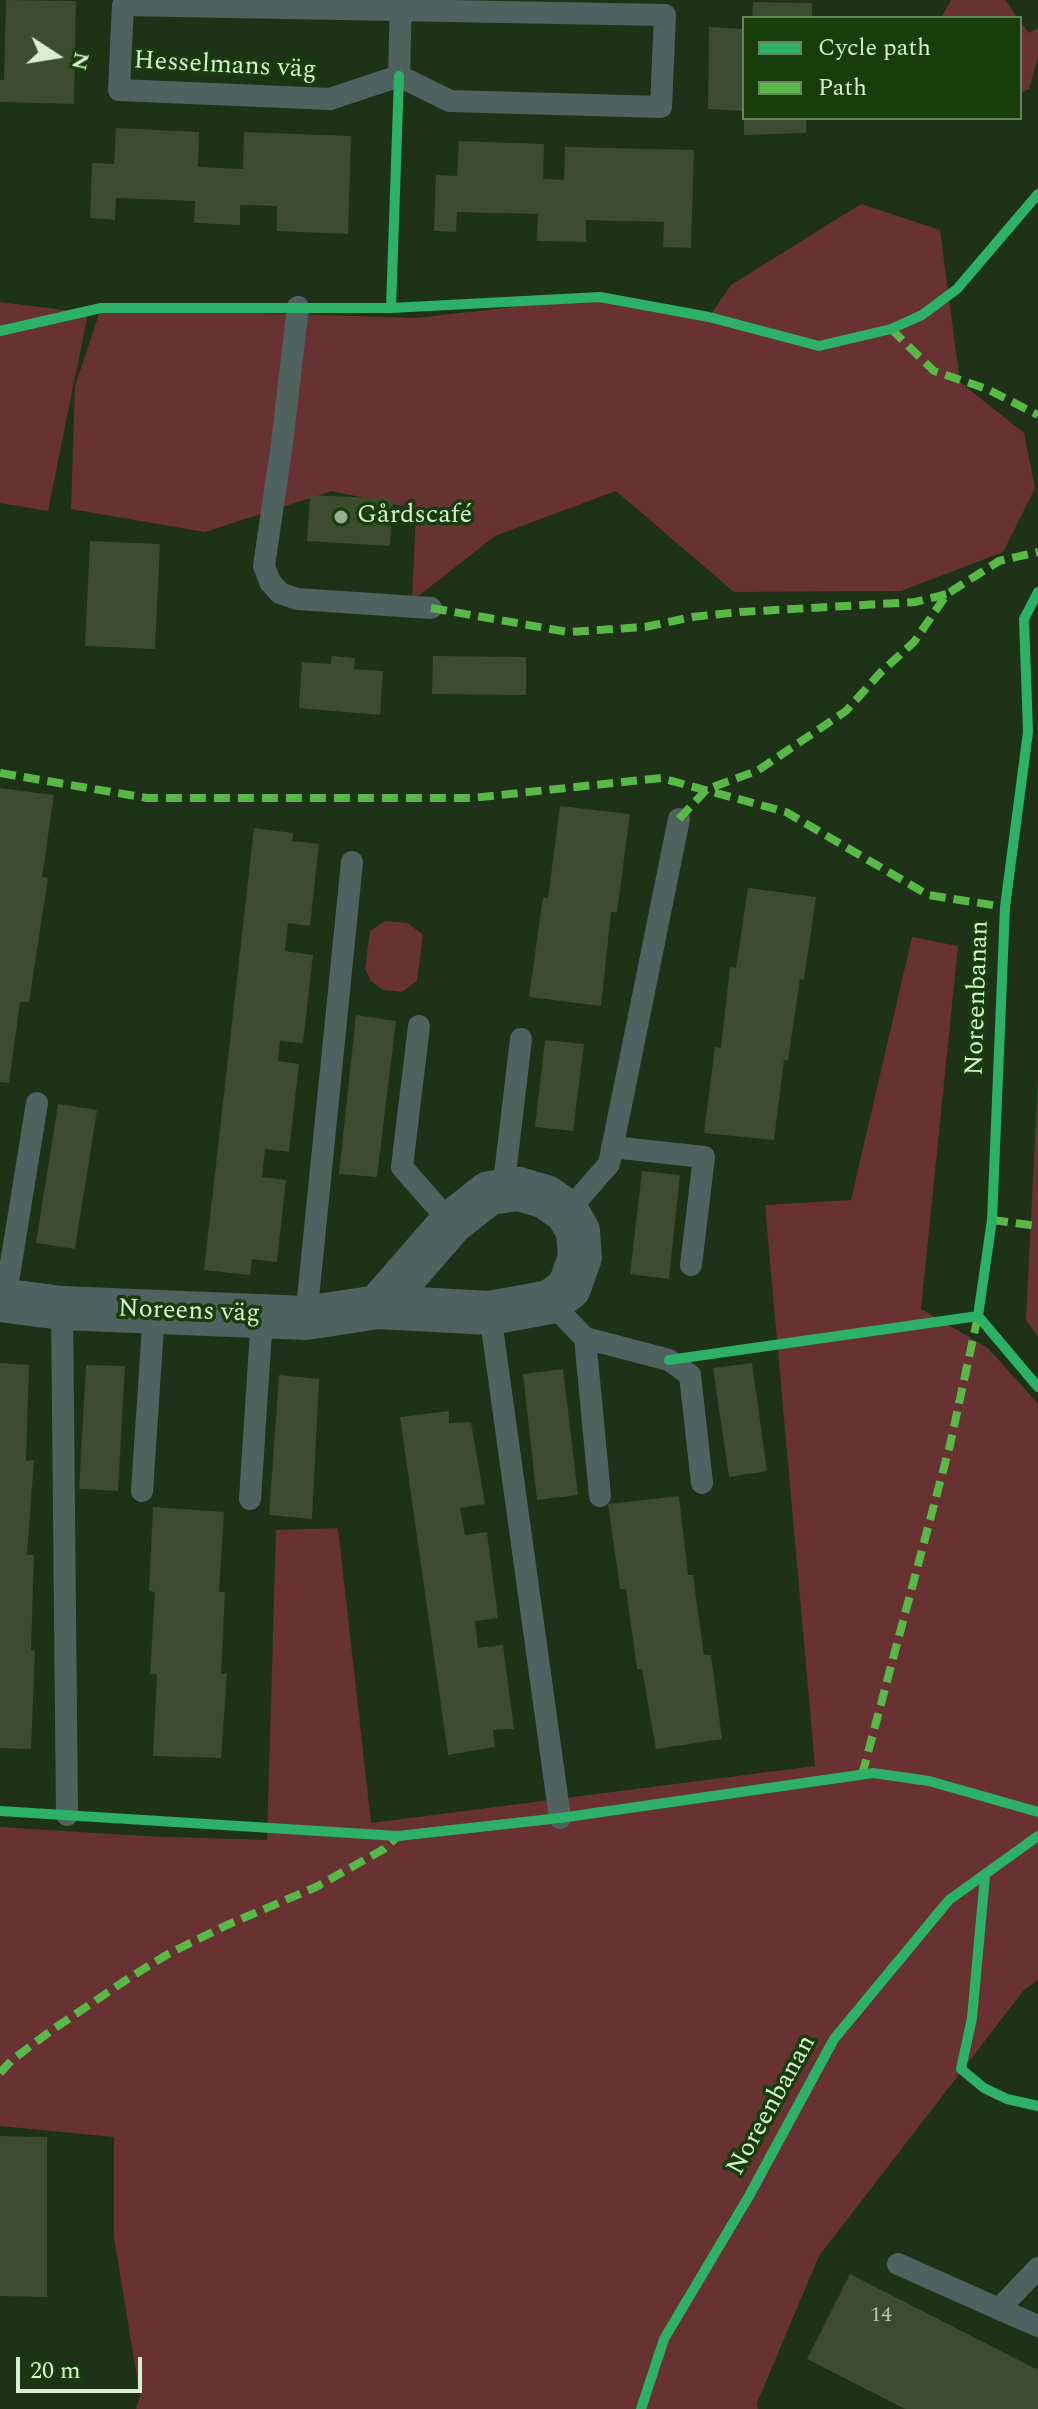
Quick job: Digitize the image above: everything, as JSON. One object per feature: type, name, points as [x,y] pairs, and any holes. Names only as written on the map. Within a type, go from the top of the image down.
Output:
[{"type":"street","points":[[378,1307],[451,1223],[489,1193],[519,1189],[546,1197],[567,1212],[578,1231],[580,1257],[569,1288],[550,1302]]},
{"type":"street","name":"Noreens väg","points":[[3,1300],[62,1308],[306,1318],[378,1307],[490,1313],[550,1302]]},
{"type":"lane","name":"Hesselmans väg","points":[[123,5],[401,5],[665,15],[661,107],[450,101],[399,76],[330,99],[119,90],[123,5]]},
{"type":"lane","points":[[399,76],[401,5]]},
{"type":"lane","points":[[298,307],[264,566],[270,582],[280,593],[297,599],[431,608]]},
{"type":"lane","points":[[567,1212],[609,1164],[679,819]]},
{"type":"lane","points":[[306,1318],[352,862]]},
{"type":"lane","points":[[419,1026],[402,1167],[451,1223]]},
{"type":"lane","points":[[503,1191],[521,1039]]},
{"type":"lane","points":[[3,1300],[37,1103]]},
{"type":"lane","points":[[612,1147],[704,1157],[691,1265]]},
{"type":"lane","points":[[550,1302],[585,1338],[669,1360],[690,1375],[702,1483]]},
{"type":"lane","points":[[62,1308],[67,1815]]},
{"type":"lane","points":[[142,1491],[154,1312]]},
{"type":"lane","points":[[490,1313],[560,1818]]},
{"type":"lane","points":[[250,1499],[262,1316]]},
{"type":"lane","points":[[585,1338],[600,1496]]},
{"type":"lane","points":[[898,2264],[1038,2326]]},
{"type":"lane","points":[[999,2309],[1038,2268]]},
{"type":"shaded area","points":[[951,0],[1005,0],[1017,16],[942,16]]},
{"type":"shaded area","points":[[1022,24],[1029,33],[1038,28],[1038,58],[1029,89],[1022,92]]},
{"type":"shaded area","points":[[861,204],[940,230],[960,382],[1024,433],[1035,488],[1003,552],[901,591],[734,592],[616,491],[495,536],[412,601],[416,509],[332,491],[205,532],[71,509],[75,386],[101,308],[416,318],[600,297],[709,317],[731,285]]},
{"type":"shaded area","points":[[0,302],[88,313],[48,511],[0,503]]},
{"type":"shaded area","points":[[385,921],[408,923],[423,935],[417,981],[402,992],[383,990],[371,981],[365,969],[370,931]]},
{"type":"shaded area","points":[[912,937],[958,946],[921,1309],[988,1348],[1038,1404],[1038,1980],[1024,1990],[819,2256],[757,2403],[758,2409],[136,2409],[140,2396],[114,2238],[114,2137],[0,2126],[0,1827],[267,1840],[276,1530],[338,1528],[371,1823],[815,1766],[765,1205],[851,1200]]},
{"type":"shaded area","points":[[1038,1077],[1038,1337],[1026,1320]]},
{"type":"building","points":[[6,0],[76,1],[74,104],[0,102],[0,80],[4,80]]},
{"type":"building","points":[[753,2],[812,3],[812,16],[752,16]]},
{"type":"building","points":[[709,27],[742,29],[742,111],[708,109]]},
{"type":"building","points":[[744,120],[806,120],[806,133],[744,135]]},
{"type":"building","points":[[116,128],[199,132],[198,167],[243,169],[244,132],[351,136],[348,234],[277,231],[277,206],[240,205],[240,225],[194,223],[195,201],[116,198],[115,220],[90,218],[92,163],[114,164]]},
{"type":"building","points":[[459,141],[544,144],[543,179],[564,180],[565,147],[694,150],[691,248],[663,247],[664,222],[586,220],[586,242],[537,241],[538,214],[457,212],[456,232],[434,231],[436,175],[457,176]]},
{"type":"building","points":[[310,495],[393,499],[390,546],[307,541]]},
{"type":"building","points":[[90,541],[160,544],[155,649],[85,646]]},
{"type":"building","points":[[332,656],[355,658],[354,669],[383,671],[380,715],[299,708],[302,662],[331,664]]},
{"type":"building","points":[[433,656],[526,657],[526,695],[432,694]]},
{"type":"building","points":[[0,788],[54,795],[42,877],[48,878],[29,1002],[20,1002],[9,1083],[0,1082]]},
{"type":"building","points":[[560,806],[630,814],[617,912],[611,912],[601,1006],[529,997],[543,897],[548,898]]},
{"type":"building","points":[[254,828],[293,833],[292,841],[319,844],[310,926],[288,923],[285,951],[313,955],[303,1043],[280,1041],[278,1061],[299,1064],[289,1152],[265,1149],[262,1177],[286,1180],[277,1262],[252,1259],[250,1275],[204,1270]]},
{"type":"building","points":[[748,888],[816,897],[804,980],[800,979],[788,1061],[784,1060],[774,1140],[704,1133],[715,1047],[721,1048],[730,967],[736,968]]},
{"type":"building","points":[[356,1015],[396,1021],[377,1177],[339,1174]]},
{"type":"building","points":[[545,1040],[584,1044],[573,1131],[535,1127]]},
{"type":"building","points":[[58,1104],[97,1110],[75,1249],[36,1243]]},
{"type":"building","points":[[642,1171],[680,1175],[669,1279],[630,1274]]},
{"type":"building","points":[[0,1363],[29,1365],[26,1461],[34,1460],[27,1555],[34,1555],[31,1650],[35,1651],[31,1749],[0,1748]]},
{"type":"building","points":[[752,1363],[767,1471],[729,1477],[713,1368]]},
{"type":"building","points":[[86,1365],[125,1366],[118,1491],[79,1489]]},
{"type":"building","points":[[563,1369],[578,1495],[537,1500],[523,1374]]},
{"type":"building","points":[[279,1375],[319,1379],[312,1519],[269,1515]]},
{"type":"building","points":[[449,1411],[449,1423],[471,1422],[485,1504],[460,1508],[465,1535],[487,1532],[498,1618],[475,1621],[478,1648],[503,1645],[514,1729],[493,1730],[495,1747],[448,1755],[400,1417]]},
{"type":"building","points":[[679,1496],[688,1575],[693,1575],[704,1655],[711,1655],[722,1739],[656,1749],[642,1669],[637,1669],[626,1589],[620,1589],[608,1504]]},
{"type":"building","points":[[153,1507],[224,1512],[219,1592],[225,1592],[221,1674],[227,1673],[221,1758],[153,1756],[157,1674],[150,1674],[155,1592],[149,1591]]},
{"type":"building","points":[[0,2136],[47,2137],[47,2297],[0,2296]]},
{"type":"building","points":[[850,2274],[1038,2370],[1038,2409],[905,2409],[807,2359]]},
{"type":"marked path","points":[[891,329],[934,371],[987,389],[1038,415]]},
{"type":"marked path","points":[[679,819],[707,789],[757,771],[846,711],[881,672],[914,642],[947,594],[999,561],[1038,552]]},
{"type":"marked path","points":[[431,608],[568,632],[645,627],[692,617],[740,612],[915,602],[947,594]]},
{"type":"marked path","points":[[0,773],[147,798],[472,798],[661,778],[786,812],[928,895],[1005,907]]},
{"type":"marked path","points":[[992,1220],[1038,1226]]},
{"type":"marked path","points":[[862,1775],[950,1445],[978,1316],[974,1317]]},
{"type":"marked path","points":[[0,2073],[52,2030],[168,1954],[316,1887],[384,1849],[398,1836]]},
{"type":"cycle path","points":[[391,308],[399,76]]},
{"type":"cycle path","points":[[0,331],[101,308],[391,308],[600,297],[709,317],[819,346],[891,329],[922,315],[957,289],[1038,194]]},
{"type":"cycle path","name":"Noreenbanan","points":[[1038,592],[1024,619],[1028,732],[1005,907],[992,1220],[978,1316],[1038,1387]]},
{"type":"cycle path","points":[[669,1360],[978,1316]]},
{"type":"cycle path","points":[[0,1811],[398,1836],[560,1818],[873,1773],[929,1781],[1038,1812]]},
{"type":"cycle path","name":"Noreenbanan","points":[[641,2409],[664,2339],[749,2196],[834,2039],[949,1900],[1038,1836]]},
{"type":"cycle path","points":[[985,1876],[972,2018],[961,2069],[984,2088],[1007,2099],[1038,2106]]},
{"type":"place","name":"Gårdscafé","points":[[341,517]]}]
